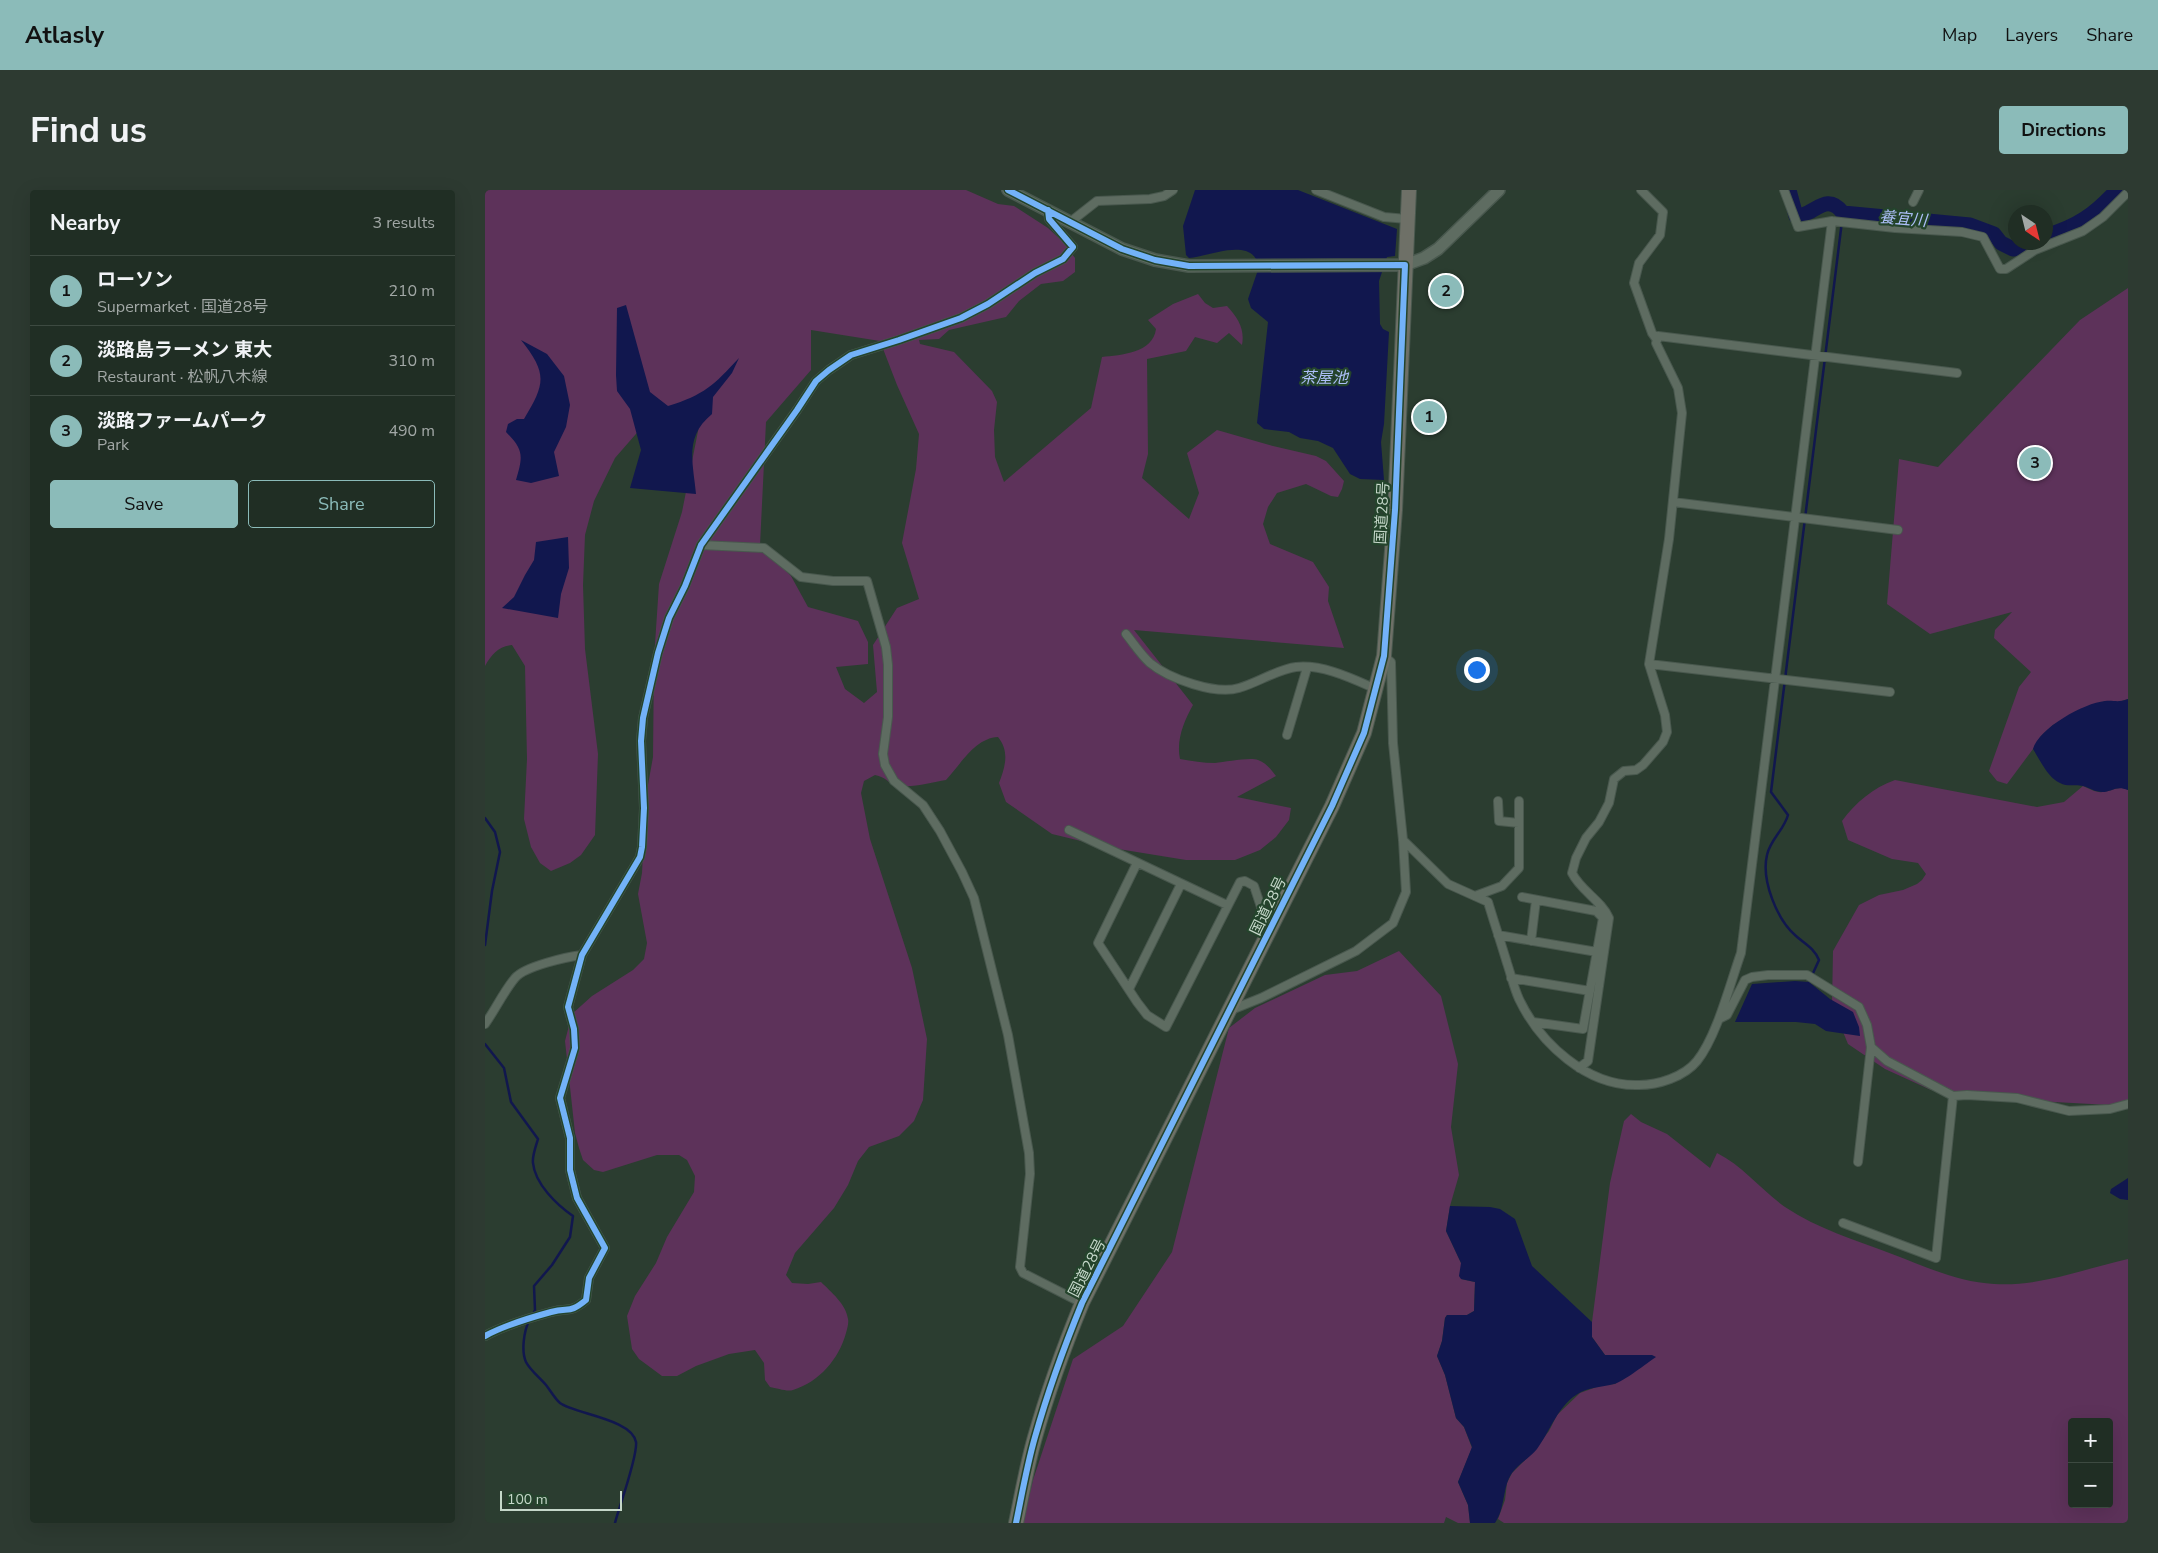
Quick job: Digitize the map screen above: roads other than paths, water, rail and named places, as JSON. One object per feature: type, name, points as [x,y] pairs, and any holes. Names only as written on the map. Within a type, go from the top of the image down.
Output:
[{"type":"highway","name":"国道28号","points":[[1016,1523],[1044,1407],[1059,1360],[1082,1303],[1231,1010],[1346,776],[1364,733],[1377,689],[1385,656],[1395,510],[1409,190]]},
{"type":"street","points":[[1008,190],[1122,249],[1155,260],[1189,266],[1405,265],[1424,258],[1438,249],[1499,190]]},
{"type":"street","points":[[1069,223],[1097,200],[1150,199],[1164,196],[1173,190]]},
{"type":"street","points":[[1316,190],[1385,217],[1407,219]]},
{"type":"street","points":[[1579,1068],[1588,1061],[1609,918],[1605,909],[1576,880],[1572,873],[1576,858],[1586,838],[1599,822],[1609,803],[1615,779],[1625,771],[1636,770],[1643,765],[1663,742],[1667,732],[1665,715],[1649,664],[1673,502],[1682,413],[1678,388],[1656,343],[1657,340],[1652,333],[1634,283],[1639,263],[1660,235],[1663,212],[1641,190]]},
{"type":"street","points":[[1784,190],[1798,227],[1834,222],[1962,232],[1983,237],[2000,269],[2006,269],[2035,250],[2083,231],[2103,217],[2128,192]]},
{"type":"street","points":[[1913,202],[1919,190]]},
{"type":"street","points":[[485,1336],[533,1317],[555,1311],[575,1310],[586,1300],[589,1278],[605,1248],[577,1198],[571,1170],[571,1138],[560,1098],[575,1048],[574,1029],[568,1007],[582,955],[640,857],[643,808],[641,741],[646,701],[669,618],[685,586],[701,545],[797,410],[807,392],[829,370],[859,351],[899,340],[961,318],[988,304],[1035,273],[1063,259],[1073,247],[1049,220],[1047,210]]},
{"type":"street","points":[[1403,840],[1448,884],[1488,902],[1519,998],[1533,1022],[1553,1046],[1579,1068],[1606,1080],[1631,1086],[1660,1083],[1675,1077],[1695,1063],[1719,1019],[1741,953],[1778,678],[1834,222]]},
{"type":"street","points":[[1657,340],[1658,336],[1831,359],[1957,373]]},
{"type":"street","points":[[1673,502],[1898,530]]},
{"type":"street","points":[[701,545],[764,548],[801,577],[833,581],[867,581],[886,646],[889,665],[888,717],[883,754],[885,765],[894,781],[923,805],[941,830],[962,872],[973,898],[1008,1035],[1030,1174],[1020,1267],[1023,1273],[1082,1303]]},
{"type":"street","points":[[1126,634],[1151,664],[1190,685],[1237,689],[1296,667],[1346,676],[1377,689]]},
{"type":"street","points":[[1231,1010],[1261,998],[1356,951],[1393,923],[1405,892],[1403,840],[1393,744],[1391,662],[1385,656]]},
{"type":"street","points":[[1649,664],[1890,692]]},
{"type":"street","points":[[1287,736],[1307,668]]},
{"type":"street","points":[[1498,801],[1499,821],[1519,823]]},
{"type":"street","points":[[1475,896],[1502,886],[1519,868],[1519,801]]},
{"type":"street","points":[[1069,830],[1227,906]]},
{"type":"street","points":[[1137,863],[1098,943],[1147,1015],[1166,1027],[1240,882],[1245,881],[1254,886],[1263,916],[1273,924]]},
{"type":"street","points":[[1129,989],[1181,884]]},
{"type":"street","points":[[1522,897],[1595,911],[1603,918],[1583,1029],[1533,1022]]},
{"type":"street","points":[[1531,941],[1536,900]]},
{"type":"street","points":[[1499,935],[1597,952]]},
{"type":"street","points":[[485,1024],[516,977],[524,972],[562,958],[582,955]]},
{"type":"street","points":[[1719,1019],[1727,1015],[1745,980],[1768,975],[1811,977],[1859,1007],[1867,1024],[1871,1047],[1858,1162]]},
{"type":"street","points":[[1511,978],[1590,991]]},
{"type":"street","points":[[1871,1047],[1887,1061],[1953,1096],[2017,1098],[2069,1111],[2110,1109],[2128,1104]]},
{"type":"street","points":[[1843,1223],[1936,1258],[1953,1096]]},
{"type":"water","name":"茶屋池","points":[[1195,190],[1298,190],[1397,229],[1395,256],[1387,257],[1379,281],[1380,324],[1383,329],[1389,332],[1384,424],[1381,442],[1384,480],[1360,479],[1350,474],[1333,448],[1318,441],[1300,438],[1289,432],[1264,429],[1257,423],[1268,322],[1251,308],[1248,299],[1259,267],[1255,258],[1249,252],[1240,250],[1230,250],[1189,258],[1186,255],[1183,226]]},
{"type":"water","points":[[626,305],[650,392],[668,406],[691,398],[708,388],[739,358],[732,373],[713,397],[712,414],[697,432],[694,441],[692,461],[696,494],[630,488],[641,450],[630,409],[617,391],[617,308]]},
{"type":"water","points":[[521,340],[547,354],[564,376],[570,405],[566,427],[554,452],[559,476],[531,483],[516,480],[521,459],[519,449],[506,432],[508,424],[517,419],[524,419],[540,387],[541,378],[536,361]]},
{"type":"water","points":[[568,537],[569,568],[561,594],[558,618],[502,608],[514,597],[534,560],[536,542]]},
{"type":"water","points":[[2128,699],[2128,790],[2117,788],[2099,792],[2083,786],[2063,784],[2056,781],[2033,749],[2044,733],[2063,718],[2086,706],[2105,701]]},
{"type":"water","points":[[1809,982],[1830,999],[1853,1012],[1859,1027],[1860,1036],[1826,1031],[1815,1024],[1796,1022],[1735,1022],[1752,984]]},
{"type":"water","points":[[2128,1178],[2128,1200],[2120,1199],[2110,1193],[2111,1189]]},
{"type":"water","points":[[1450,1206],[1500,1209],[1515,1219],[1532,1266],[1592,1322],[1592,1337],[1605,1355],[1652,1355],[1656,1357],[1618,1383],[1581,1392],[1566,1403],[1537,1449],[1512,1473],[1495,1523],[1470,1523],[1468,1505],[1458,1482],[1472,1447],[1464,1427],[1456,1418],[1445,1375],[1437,1356],[1447,1315],[1467,1315],[1474,1311],[1475,1282],[1461,1279],[1459,1276],[1461,1263],[1446,1231]]},
{"type":"waterway","name":"養宜川","points":[[1789,190],[1796,216],[1808,213],[1819,206],[1831,204],[1843,213],[1970,225],[1994,234],[2001,243],[2008,246]]},
{"type":"waterway","name":"養宜川","points":[[2053,233],[2085,219],[2117,190]]},
{"type":"waterway","points":[[1809,982],[1819,960],[1812,949],[1789,929],[1777,910],[1766,876],[1766,865],[1769,850],[1788,815],[1771,792],[1843,213]]},
{"type":"waterway","points":[[485,818],[495,832],[500,852],[492,891],[485,945]]},
{"type":"waterway","points":[[485,1044],[504,1068],[511,1102],[538,1139],[533,1160],[538,1179],[554,1200],[573,1216],[570,1237],[552,1265],[534,1286],[535,1310],[532,1316]]},
{"type":"waterway","points":[[529,1321],[524,1341],[524,1357],[556,1399],[567,1407],[614,1422],[632,1434],[636,1442],[631,1470],[615,1523]]},
{"type":"place","name":"淡路島ラーメン 東大","points":[[1446,291]]},
{"type":"place","name":"ローソン","points":[[1429,417]]},
{"type":"place","name":"淡路ファームパーク","points":[[2035,463]]}]
